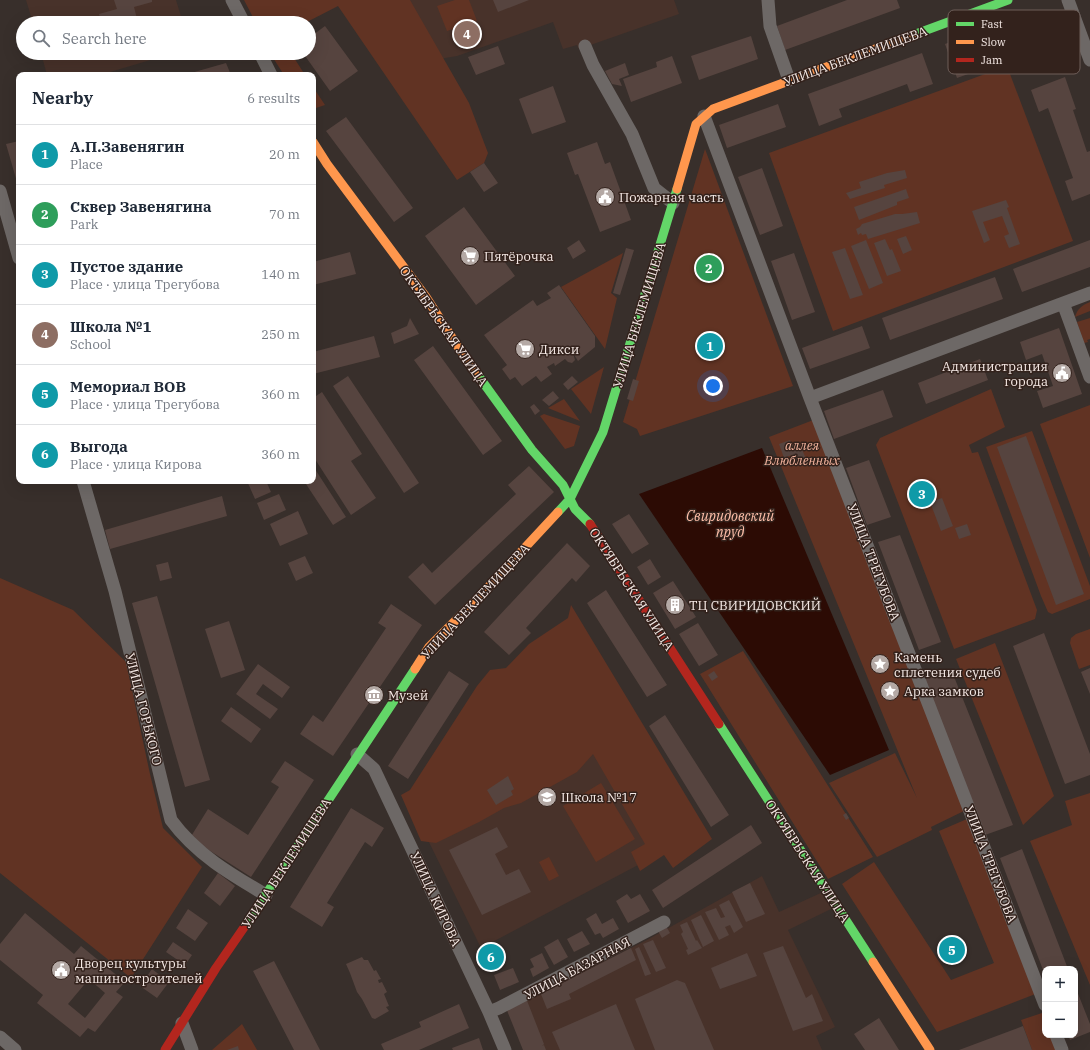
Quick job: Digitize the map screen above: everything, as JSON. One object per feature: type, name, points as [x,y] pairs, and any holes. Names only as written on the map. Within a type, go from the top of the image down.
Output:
[{"type":"main road","name":"УЛИЦА БЕКЛЕМИЩЕВА","points":[[981,10],[1008,0]]},
{"type":"main road","name":"УЛИЦА БЕКЛЕМИЩЕВА","points":[[165,1050],[216,968],[266,895],[357,754],[429,647],[481,595],[570,499],[603,432],[696,124],[712,109],[948,22]]},
{"type":"main road","name":"ОКТЯБРЬСКАЯ УЛИЦА","points":[[316,147],[327,164],[426,297],[456,344],[532,450],[564,485],[575,509],[592,527],[930,1050]]},
{"type":"street","points":[[232,0],[240,16]]},
{"type":"street","points":[[768,0],[770,26],[789,80]]},
{"type":"street","points":[[1068,0],[1072,10]]},
{"type":"street","points":[[1080,33],[1090,60]]},
{"type":"street","points":[[585,46],[593,65],[632,134],[654,188],[673,203]]},
{"type":"street","points":[[264,60],[270,72]]},
{"type":"street","points":[[704,116],[810,398],[1090,293]]},
{"type":"street","points":[[0,191],[16,247]]},
{"type":"street","points":[[1063,303],[1090,377]]},
{"type":"street","name":"УЛИЦА ТРЕГУБОВА","points":[[810,398],[1044,1002]]},
{"type":"street","name":"УЛИЦА ГОРЬКОГО","points":[[84,484],[115,591],[171,820],[183,836],[203,855],[266,895]]},
{"type":"street","name":"УЛИЦА КИРОВА","points":[[357,754],[374,769],[489,1012],[505,1050]]},
{"type":"street","name":"УЛИЦА БАЗАРНАЯ","points":[[489,1012],[664,922]]},
{"type":"street","points":[[182,1023],[192,1050]]},
{"type":"street","points":[[0,1037],[16,1050]]},
{"type":"street","points":[[1057,1038],[1062,1050]]},
{"type":"shaded area","points":[[26,0],[176,0],[181,16],[31,16]]},
{"type":"shaded area","points":[[397,0],[674,0],[679,14],[579,49],[577,45],[563,49],[553,22],[457,56],[427,61]]},
{"type":"shaded area","points":[[43,60],[150,60],[110,72],[46,72]]},
{"type":"shaded area","name":"Школа №17","points":[[574,706],[657,855],[481,948],[426,836]]},
{"type":"shaded area","points":[[762,876],[779,912],[823,892],[833,908],[788,930],[835,1027],[816,1036],[822,1050],[526,1050],[509,1009],[647,940]]},
{"type":"green space","points":[[244,0],[410,0],[469,103],[488,153],[484,163],[457,180],[338,6],[316,17],[316,16],[252,16]]},
{"type":"green space","points":[[455,0],[469,0],[477,21],[447,31],[437,6]]},
{"type":"green space","points":[[274,60],[295,60],[303,72],[282,72]]},
{"type":"green space","points":[[985,74],[1010,74],[1073,241],[833,331],[769,153]]},
{"type":"green space","points":[[316,92],[325,105],[316,108]]},
{"type":"green space","points":[[705,149],[793,386],[640,436],[637,429],[623,422]]},
{"type":"green space","points":[[623,253],[611,293],[617,298],[605,349],[561,287]]},
{"type":"green space","points":[[1090,302],[1090,311],[1075,317],[1080,308]]},
{"type":"green space","points":[[1090,318],[1090,339],[1087,340],[1088,342],[1084,343],[1077,322]]},
{"type":"green space","points":[[604,367],[591,414],[571,389]]},
{"type":"green space","points":[[991,389],[1005,427],[969,445],[972,453],[978,452],[1037,610],[1035,619],[954,649],[876,445],[880,438]]},
{"type":"green space","points":[[564,399],[580,421],[548,408]]},
{"type":"green space","points":[[1090,405],[1090,558],[1040,424]]},
{"type":"green space","points":[[544,414],[580,426],[574,446],[565,449],[540,416]]},
{"type":"green space","name":"аллея Влюбленных","points":[[816,419],[966,810],[931,827],[932,830],[877,857],[829,783],[895,753],[917,798],[769,437]]},
{"type":"green space","points":[[1032,431],[1090,586],[1090,599],[1052,614],[1048,612],[1041,596],[986,447]]},
{"type":"green space","points":[[0,578],[73,610],[126,662],[163,828],[202,867],[131,978],[0,873]]},
{"type":"green space","points":[[571,605],[712,839],[673,868],[664,855],[640,871],[631,852],[645,844],[593,754],[577,772],[521,803],[504,808],[436,843],[421,841],[401,795],[410,790],[477,686],[490,670],[506,668],[529,644],[568,618]]},
{"type":"green space","points":[[1090,629],[1090,665],[1079,669],[1070,643],[1071,638],[1076,634]]},
{"type":"green space","points":[[995,643],[1054,796],[1023,825],[956,659]]},
{"type":"green space","points":[[743,651],[873,857],[828,879],[700,674]]},
{"type":"green space","points":[[601,783],[635,839],[596,862],[563,806]]},
{"type":"green space","points":[[1090,793],[1090,985],[1030,841],[1072,825],[1065,801]]},
{"type":"green space","points":[[967,819],[1038,993],[937,1032],[842,884],[874,862],[951,980],[994,963],[939,831]]},
{"type":"green space","points":[[549,857],[559,876],[549,881],[539,862]]},
{"type":"green space","points":[[1042,1013],[1042,1038],[1055,1038],[1059,1050],[1032,1050],[1021,1020]]},
{"type":"green space","points":[[242,1024],[257,1050],[212,1050]]},
{"type":"water","name":"Свиридовский пруд","points":[[762,448],[889,750],[830,775],[639,494]]},
{"type":"building","points":[[114,0],[152,0],[152,2],[134,7],[136,16],[100,16],[99,14],[117,9]]},
{"type":"building","points":[[493,0],[529,0],[498,12]]},
{"type":"building","points":[[847,0],[897,0],[900,8],[785,50],[777,26]]},
{"type":"building","points":[[325,26],[358,71],[330,91],[308,60],[316,60],[316,33]]},
{"type":"building","points":[[751,36],[758,59],[699,80],[691,56]]},
{"type":"building","points":[[948,43],[948,52],[945,44]]},
{"type":"building","points":[[498,46],[505,64],[476,75],[468,57]]},
{"type":"building","points":[[922,53],[933,84],[910,92],[907,84],[839,109],[842,117],[819,126],[808,94]]},
{"type":"building","points":[[672,56],[682,83],[631,102],[623,79],[657,67],[656,62]]},
{"type":"building","points":[[226,63],[230,72],[194,72]]},
{"type":"building","points":[[625,63],[629,75],[619,79],[622,86],[612,84],[605,71]]},
{"type":"building","points":[[956,74],[968,74],[957,78]]},
{"type":"building","points":[[1065,77],[1076,109],[1073,110],[1087,152],[1090,151],[1090,194],[1072,201],[1065,181],[1073,178],[1048,108],[1039,112],[1031,90]]},
{"type":"building","points":[[553,86],[566,122],[532,134],[519,99]]},
{"type":"building","points":[[778,104],[786,127],[727,148],[719,125]]},
{"type":"building","points":[[346,117],[413,208],[394,222],[326,131]]},
{"type":"building","points":[[16,142],[16,179],[6,144]]},
{"type":"building","name":"Пожарная часть","points":[[597,142],[605,164],[610,162],[631,220],[600,232],[578,174],[575,175],[567,153]]},
{"type":"building","points":[[484,163],[498,183],[484,192],[470,172]]},
{"type":"building","points":[[762,168],[783,226],[760,235],[738,177]]},
{"type":"building","points":[[905,170],[907,178],[884,185],[885,188],[850,199],[846,193],[861,188],[859,182],[887,173]]},
{"type":"building","points":[[906,189],[909,198],[897,202],[897,205],[859,220],[854,207]]},
{"type":"building","points":[[1006,200],[1009,207],[1007,208],[1020,244],[1009,248],[1004,236],[1009,234],[1002,216],[983,222],[990,240],[984,243],[972,211]]},
{"type":"building","name":"Пятёрочка","points":[[464,207],[515,276],[476,305],[425,236]]},
{"type":"building","points":[[917,212],[920,223],[868,239],[866,234],[862,235],[861,233],[858,235],[856,229],[862,224],[895,214]]},
{"type":"building","points":[[906,236],[912,250],[903,254],[897,239]]},
{"type":"building","points":[[885,239],[890,250],[892,249],[901,271],[887,276],[874,243]]},
{"type":"building","points":[[579,240],[586,251],[573,259],[567,248]]},
{"type":"building","points":[[866,240],[883,283],[869,289],[851,246]]},
{"type":"building","points":[[1090,240],[1090,267],[1022,292],[1013,269]]},
{"type":"building","points":[[626,248],[634,250],[620,295],[613,293]]},
{"type":"building","points":[[845,248],[863,295],[850,299],[832,252]]},
{"type":"building","points":[[350,252],[356,274],[316,284],[316,261]]},
{"type":"building","points":[[794,253],[815,312],[792,320],[771,261]]},
{"type":"building","points":[[995,277],[1003,299],[890,340],[882,318]]},
{"type":"building","points":[[559,285],[595,336],[595,347],[578,361],[573,353],[575,360],[572,363],[565,359],[555,366],[554,363],[547,367],[552,374],[541,382],[536,376],[522,386],[515,377],[510,380],[502,369],[507,365],[484,335],[533,300],[537,306],[551,298],[547,293]]},
{"type":"building","points":[[410,318],[419,334],[394,344],[391,333],[407,326]]},
{"type":"building","points":[[862,326],[870,348],[810,369],[802,348]]},
{"type":"building","name":"Администрация города","points":[[1059,328],[1082,394],[1043,408],[1037,391],[1053,386],[1042,354],[1026,360],[1020,342]]},
{"type":"building","points":[[374,336],[380,357],[316,373],[316,351]]},
{"type":"building","points":[[433,346],[502,441],[483,455],[414,360]]},
{"type":"building","points":[[980,359],[988,380],[926,404],[918,383]]},
{"type":"building","points":[[348,376],[419,483],[404,493],[333,386]]},
{"type":"building","points":[[572,376],[578,382],[568,390],[563,384]]},
{"type":"building","points":[[633,379],[639,381],[633,401],[627,399]]},
{"type":"building","points":[[883,390],[893,417],[834,439],[824,411]]},
{"type":"building","points":[[553,391],[559,398],[549,406],[542,400]]},
{"type":"building","points":[[322,392],[362,454],[351,461],[376,498],[351,515],[316,461],[316,396]]},
{"type":"building","points":[[534,404],[540,411],[535,415],[530,407]]},
{"type":"building","points":[[1026,436],[1084,594],[1056,605],[997,447]]},
{"type":"building","points":[[790,440],[792,445],[799,442],[806,459],[796,464],[792,455],[784,458],[779,444]]},
{"type":"building","points":[[869,460],[891,517],[867,525],[846,468]]},
{"type":"building","points":[[529,466],[554,492],[435,605],[408,577],[423,563],[432,573],[516,494],[508,485]]},
{"type":"building","points":[[316,471],[346,517],[333,525],[306,484],[316,484]]},
{"type":"building","points":[[248,484],[267,484],[271,492],[255,499]]},
{"type":"building","points":[[926,485],[931,499],[918,504],[912,490]]},
{"type":"building","points":[[279,494],[286,510],[264,520],[257,503]]},
{"type":"building","points":[[222,496],[227,516],[110,549],[105,530]]},
{"type":"building","points":[[942,498],[953,526],[941,531],[930,502]]},
{"type":"building","points":[[298,511],[308,534],[280,546],[270,524]]},
{"type":"building","points":[[629,514],[649,544],[632,554],[612,524]]},
{"type":"building","points":[[967,524],[971,535],[959,539],[955,528]]},
{"type":"building","points":[[900,535],[941,642],[919,650],[878,542]]},
{"type":"building","points":[[567,543],[590,566],[576,582],[572,578],[526,628],[531,633],[509,655],[484,632]]},
{"type":"building","points":[[305,556],[313,573],[296,581],[288,563]]},
{"type":"building","points":[[650,559],[661,577],[648,585],[637,567]]},
{"type":"building","points":[[168,562],[172,578],[160,581],[156,565]]},
{"type":"building","name":"ТЦ СВИРИДОВСКИЙ","points":[[673,581],[696,617],[675,629],[653,593]]},
{"type":"building","points":[[606,590],[667,685],[647,697],[587,603]]},
{"type":"building","points":[[157,596],[210,780],[185,787],[132,603]]},
{"type":"building","points":[[391,604],[422,625],[333,756],[300,734],[313,715],[323,722],[386,628],[378,623]]},
{"type":"building","points":[[229,621],[245,670],[221,678],[205,629]]},
{"type":"building","points":[[698,623],[718,655],[699,666],[679,634]]},
{"type":"building","points":[[1044,633],[1090,754],[1090,775],[1065,784],[1013,646]]},
{"type":"building","points":[[258,664],[290,687],[282,698],[263,684],[256,694],[278,709],[270,719],[236,694]]},
{"type":"building","points":[[1090,668],[1090,694],[1081,672]]},
{"type":"building","points":[[951,669],[1013,825],[985,835],[925,679]]},
{"type":"building","points":[[449,671],[469,684],[408,779],[388,766]]},
{"type":"building","points":[[714,671],[718,677],[712,681],[708,675]]},
{"type":"building","points":[[231,707],[261,729],[251,743],[221,721]]},
{"type":"building","points":[[665,715],[729,815],[711,827],[649,726]]},
{"type":"building","points":[[285,761],[314,780],[251,877],[190,838],[208,809],[248,835],[279,787],[271,782]]},
{"type":"building","points":[[508,776],[514,789],[511,791],[513,795],[496,805],[487,790]]},
{"type":"building","points":[[351,808],[384,828],[372,847],[365,842],[327,903],[334,907],[322,927],[290,907]]},
{"type":"building","points":[[846,813],[849,818],[846,820],[843,815]]},
{"type":"building","points":[[751,825],[762,843],[663,908],[652,890]]},
{"type":"building","points":[[497,827],[508,847],[495,854],[506,875],[519,869],[531,892],[482,915],[449,850]]},
{"type":"building","points":[[1022,849],[1067,966],[1042,967],[1000,858]]},
{"type":"building","points":[[218,873],[235,886],[220,906],[204,893]]},
{"type":"building","points":[[750,883],[765,914],[746,922],[732,892]]},
{"type":"building","points":[[627,894],[631,899],[640,894],[650,911],[628,923],[616,901]]},
{"type":"building","points":[[729,900],[743,927],[734,933],[730,925],[725,927],[729,935],[719,940],[705,912],[716,908],[721,918],[725,917],[719,905]]},
{"type":"building","points":[[188,909],[208,923],[195,941],[176,928]]},
{"type":"building","name":"Дворец культуры машиностроителей","points":[[25,913],[74,954],[81,946],[125,982],[116,992],[123,997],[95,1032],[88,1028],[80,1037],[37,1003],[43,995],[0,960],[0,944]],"holes":[[[89,979],[105,993],[85,1018],[68,1004]]]},
{"type":"building","points":[[596,913],[602,924],[613,918],[619,929],[603,938],[600,933],[595,935],[586,919]]},
{"type":"building","points":[[701,915],[714,941],[703,947],[691,920]]},
{"type":"building","points":[[687,922],[696,941],[697,940],[702,948],[688,955],[686,950],[688,949],[681,934],[683,932],[680,925]]},
{"type":"building","points":[[666,926],[670,933],[662,938],[658,931]]},
{"type":"building","points":[[582,931],[590,944],[574,952],[567,939]]},
{"type":"building","points":[[558,939],[568,957],[554,965],[544,947]]},
{"type":"building","points":[[653,940],[666,968],[656,972],[643,944]]},
{"type":"building","points":[[173,942],[192,955],[185,965],[166,952]]},
{"type":"building","points":[[495,942],[505,963],[486,972],[476,951]]},
{"type":"building","points":[[783,946],[806,998],[812,994],[823,1021],[793,1031],[763,953]]},
{"type":"building","points":[[639,947],[651,974],[645,976],[635,949]]},
{"type":"building","points":[[631,948],[636,960],[569,994],[571,999],[547,1009],[541,994]]},
{"type":"building","points":[[542,953],[549,968],[533,977],[530,969],[534,967],[530,959]]},
{"type":"building","points":[[747,953],[757,976],[720,989],[711,968]]},
{"type":"building","points":[[362,957],[364,960],[368,960],[374,971],[376,970],[381,979],[378,980],[379,983],[382,982],[387,992],[384,994],[389,1006],[386,1007],[389,1011],[375,1019],[372,1018],[357,992],[346,964]]},
{"type":"building","points":[[274,961],[320,1050],[294,1050],[253,971]]},
{"type":"building","points":[[513,968],[519,982],[500,990],[494,975]]},
{"type":"building","points":[[152,969],[169,982],[157,998],[140,986]]},
{"type":"building","points":[[677,980],[685,983],[714,1050],[655,1050],[635,999]]},
{"type":"building","points":[[1078,994],[1090,1024],[1090,1032],[1078,1037]]},
{"type":"building","points":[[526,998],[544,1044],[542,1046],[544,1045],[546,1050],[523,1050],[506,1008]]},
{"type":"building","points":[[459,1004],[469,1028],[419,1050],[384,1050],[381,1044],[421,1027],[419,1022]]},
{"type":"building","points":[[616,1004],[635,1050],[560,1050],[552,1032]]},
{"type":"building","points":[[879,1018],[899,1050],[865,1050],[854,1034]]},
{"type":"building","points":[[1023,1026],[1032,1050],[959,1050]]},
{"type":"building","points":[[479,1038],[483,1050],[453,1050],[452,1048]]},
{"type":"building","points":[[238,1046],[239,1050],[227,1050]]},
{"type":"traffic: fast","points":[[981,10],[1008,0]]},
{"type":"traffic: fast","points":[[913,35],[948,22]]},
{"type":"traffic: fast","points":[[558,512],[570,499],[603,432],[677,189]]},
{"type":"traffic: fast","points":[[477,374],[532,450],[563,485],[575,509],[590,524]]},
{"type":"traffic: fast","points":[[245,926],[415,669]]},
{"type":"traffic: fast","points":[[719,724],[873,962]]},
{"type":"traffic: slow","points":[[677,189],[696,124],[713,109],[913,35]]},
{"type":"traffic: slow","points":[[316,147],[327,164],[426,297],[477,374]]},
{"type":"traffic: slow","points":[[415,669],[429,647],[481,595],[558,512]]},
{"type":"traffic: slow","points":[[873,962],[930,1050]]},
{"type":"traffic: jam","points":[[590,524],[719,724]]},
{"type":"traffic: jam","points":[[165,1050],[216,968],[245,926]]},
{"type":"place","name":"Школа №1","points":[[467,34]]},
{"type":"place","name":"Пожарная часть","points":[[605,197]]},
{"type":"place","name":"Пятёрочка","points":[[470,256]]},
{"type":"place","name":"Сквер Завенягина","points":[[709,268]]},
{"type":"place","name":"А.П.Завенягин","points":[[710,346]]},
{"type":"place","name":"Дикси","points":[[525,349]]},
{"type":"place","name":"Администрация города","points":[[1062,373]]},
{"type":"place","name":"Пустое здание","points":[[922,494]]},
{"type":"place","name":"ТЦ СВИРИДОВСКИЙ","points":[[675,605]]},
{"type":"place","name":"Камень сплетения судеб","points":[[880,664]]},
{"type":"place","name":"Арка замков","points":[[890,691]]},
{"type":"place","name":"Музей","points":[[374,695]]},
{"type":"place","name":"Школа №17","points":[[547,797]]},
{"type":"place","name":"Мемориал ВОВ","points":[[952,950]]},
{"type":"place","name":"Выгода","points":[[491,957]]},
{"type":"place","name":"Дворец культуры машиностроителей","points":[[61,970]]}]
